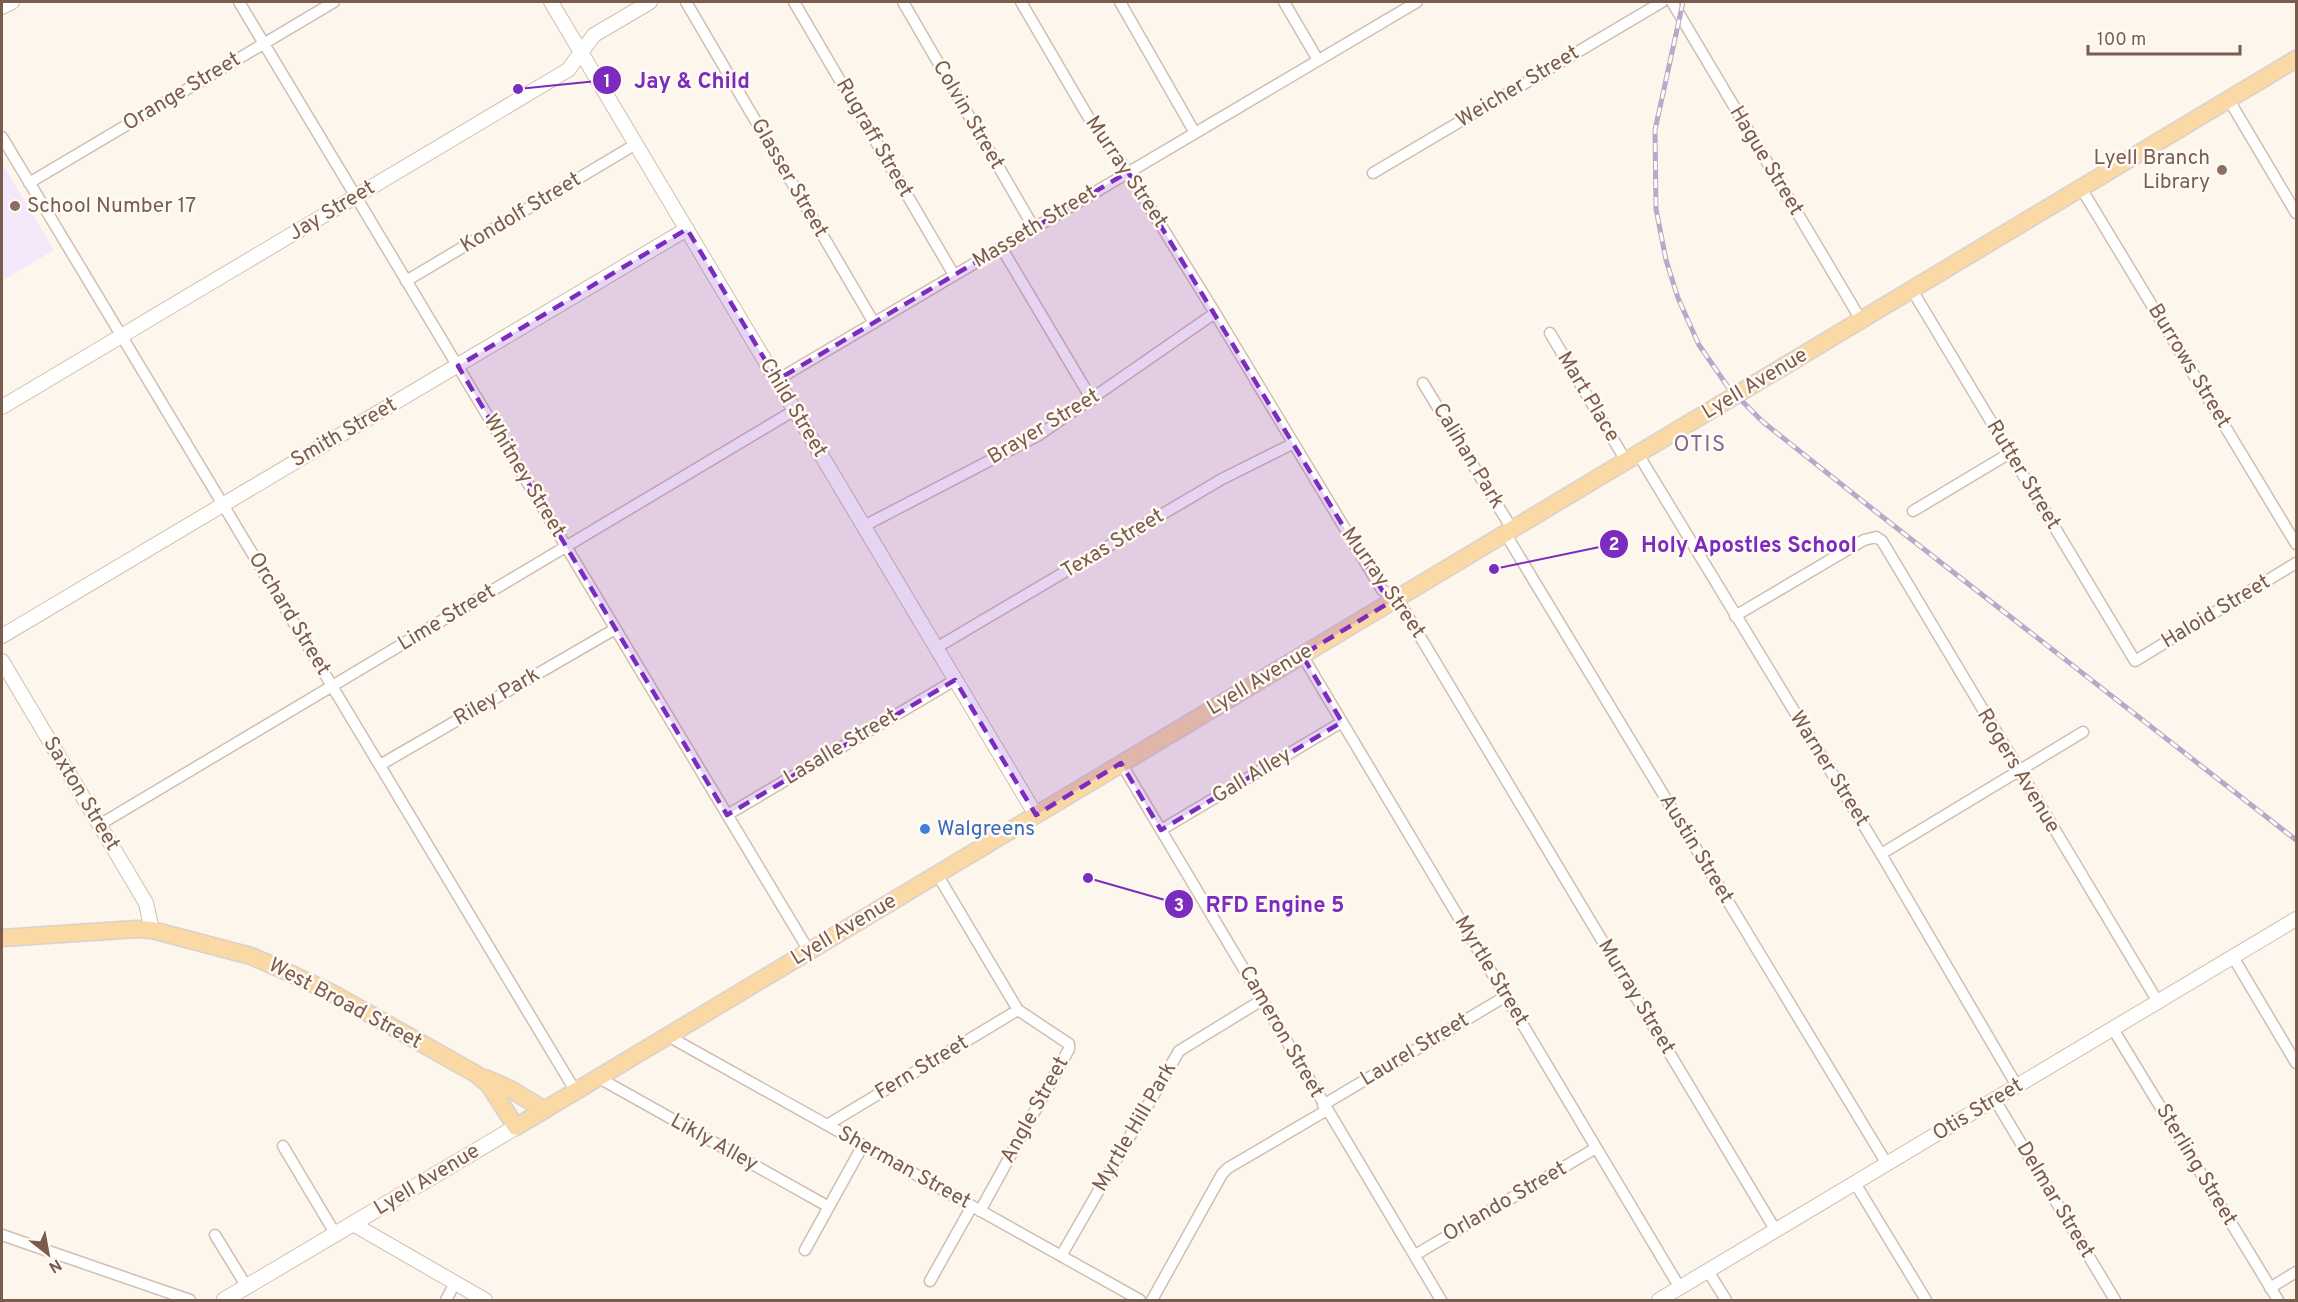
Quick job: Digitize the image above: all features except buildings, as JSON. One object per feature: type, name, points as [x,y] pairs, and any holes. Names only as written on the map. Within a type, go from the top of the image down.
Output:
[{"type":"main road","name":"Lyell Avenue","points":[[224,1300],[576,1092],[2296,59]]},
{"type":"main road","name":"West Broad Street","points":[[2,938],[111,929],[152,930],[251,956],[332,993],[476,1074],[489,1085],[516,1127]]},
{"type":"main road","points":[[476,1074],[508,1088],[545,1110]]},
{"type":"street","points":[[2,8],[12,2]]},
{"type":"street","name":"Whitney Street","points":[[239,2],[808,951]]},
{"type":"street","name":"Orange Street","points":[[29,183],[334,2]]},
{"type":"street","name":"Child Street","points":[[551,2],[1036,815]]},
{"type":"street","name":"Jay Street","points":[[2,407],[568,70],[594,34],[650,2]]},
{"type":"street","name":"Glasser Street","points":[[686,2],[874,322]]},
{"type":"street","name":"Rugraff Street","points":[[794,2],[954,275]]},
{"type":"street","name":"Colvin Street","points":[[903,2],[1034,228]]},
{"type":"street","name":"Murray Street","points":[[1021,2],[1090,120],[1128,172],[1382,590],[1397,598],[1776,1231]]},
{"type":"street","points":[[1120,2],[1196,133]]},
{"type":"street","points":[[1284,2],[1318,60]]},
{"type":"street","name":"Masseth Street","points":[[777,380],[1417,2]]},
{"type":"street","name":"Weicher Street","points":[[1373,172],[1662,2]]},
{"type":"street","name":"Hague Street","points":[[1671,2],[1861,320]]},
{"type":"street","points":[[2229,100],[2296,213]]},
{"type":"street","name":"Orchard Street","points":[[2,137],[576,1092]]},
{"type":"street","name":"Kondolf Street","points":[[406,281],[636,144]]},
{"type":"street","name":"Burrows Street","points":[[2081,188],[2296,544]]},
{"type":"street","name":"Smith Street","points":[[2,636],[687,229]]},
{"type":"street","points":[[1001,247],[1092,400]]},
{"type":"street","name":"Rutter Street","points":[[1912,290],[2135,661]]},
{"type":"street","name":"Brayer Street","points":[[864,526],[1038,435],[1092,400],[1215,313]]},
{"type":"street","name":"Mart Place","points":[[1550,333],[1632,457]]},
{"type":"street","name":"Calihan Park","points":[[1423,383],[1509,531]]},
{"type":"street","name":"Lime Street","points":[[99,825],[795,410]]},
{"type":"street","name":"Texas Street","points":[[936,648],[1222,479],[1292,444]]},
{"type":"street","points":[[1913,511],[2010,453]]},
{"type":"street","name":"Warner Street","points":[[1632,457],[1734,616],[1881,854],[2017,1086]]},
{"type":"street","name":"Austin Street","points":[[1509,531],[1887,1164]]},
{"type":"street","name":"Rogers Avenue","points":[[1734,616],[1864,540],[1870,537],[1880,539],[2158,1002]]},
{"type":"street","name":"Haloid Street","points":[[2135,661],[2296,563]]},
{"type":"street","name":"Riley Park","points":[[380,765],[615,629]]},
{"type":"street","name":"Myrtle Street","points":[[1302,655],[1680,1288]]},
{"type":"street","name":"Saxton Street","points":[[2,661],[146,903],[152,930]]},
{"type":"street","name":"Lasalle Street","points":[[727,815],[955,680]]},
{"type":"street","name":"Gall Alley","points":[[1161,830],[1342,722]]},
{"type":"street","points":[[1881,854],[2083,732]]},
{"type":"street","name":"Cameron Street","points":[[1121,763],[1441,1300]]},
{"type":"street","name":"Angle Street","points":[[937,874],[1018,1010],[1064,1039],[1069,1049],[976,1208]]},
{"type":"street","name":"Otis Street","points":[[1659,1300],[2296,919]]},
{"type":"street","points":[[2233,957],[2296,1063]]},
{"type":"street","name":"Laurel Street","points":[[1152,1300],[1222,1174],[1228,1168],[1506,996]]},
{"type":"street","name":"Myrtle Hill Park","points":[[1061,1256],[1179,1051],[1262,1000]]},
{"type":"street","name":"Fern Street","points":[[827,1125],[1018,1010]]},
{"type":"street","name":"Sterling Street","points":[[2114,1029],[2278,1300]]},
{"type":"street","name":"Sherman Street","points":[[668,1036],[1140,1300]]},
{"type":"street","name":"Likly Alley","points":[[599,1078],[829,1207]]},
{"type":"street","name":"Delmar Street","points":[[1995,1100],[2115,1300]]},
{"type":"street","points":[[805,1250],[864,1145]]},
{"type":"street","points":[[283,1146],[336,1235]]},
{"type":"street","name":"Orlando Street","points":[[1415,1255],[1596,1148]]},
{"type":"street","points":[[1855,1183],[1926,1300]]},
{"type":"street","points":[[930,1281],[976,1208]]},
{"type":"street","points":[[353,1224],[485,1300]]},
{"type":"street","points":[[2,1235],[190,1300]]},
{"type":"street","points":[[215,1235],[247,1287]]},
{"type":"street","points":[[1708,1271],[1726,1300]]},
{"type":"street","points":[[2270,1288],[2296,1272]]},
{"type":"street","points":[[446,1300],[455,1283]]},
{"type":"highlighted area","points":[[1128,172],[1382,590],[1397,598],[1302,655],[1342,722],[1161,830],[1121,763],[1036,815],[955,680],[727,815],[458,366],[687,229],[777,380]]},
{"type":"shaded area","name":"School Number 17","points":[[2,163],[54,250],[2,281]]},
{"type":"railway","points":[[1683,2],[1655,130],[1656,209],[1666,260],[1678,298],[1699,345],[1728,387],[1763,422],[2296,840]]},
{"type":"place","name":"Jay & Child","points":[[518,89]]},
{"type":"place","name":"Lyell Branch Library","points":[[2222,170]]},
{"type":"place","name":"School Number 17","points":[[15,206]]},
{"type":"place","name":"Holy Apostles School","points":[[1494,569]]},
{"type":"place","name":"Walgreens","points":[[925,829]]},
{"type":"place","name":"RFD Engine 5","points":[[1088,878]]},
{"type":"district","name":"OTIS","points":[[1700,445]]}]
